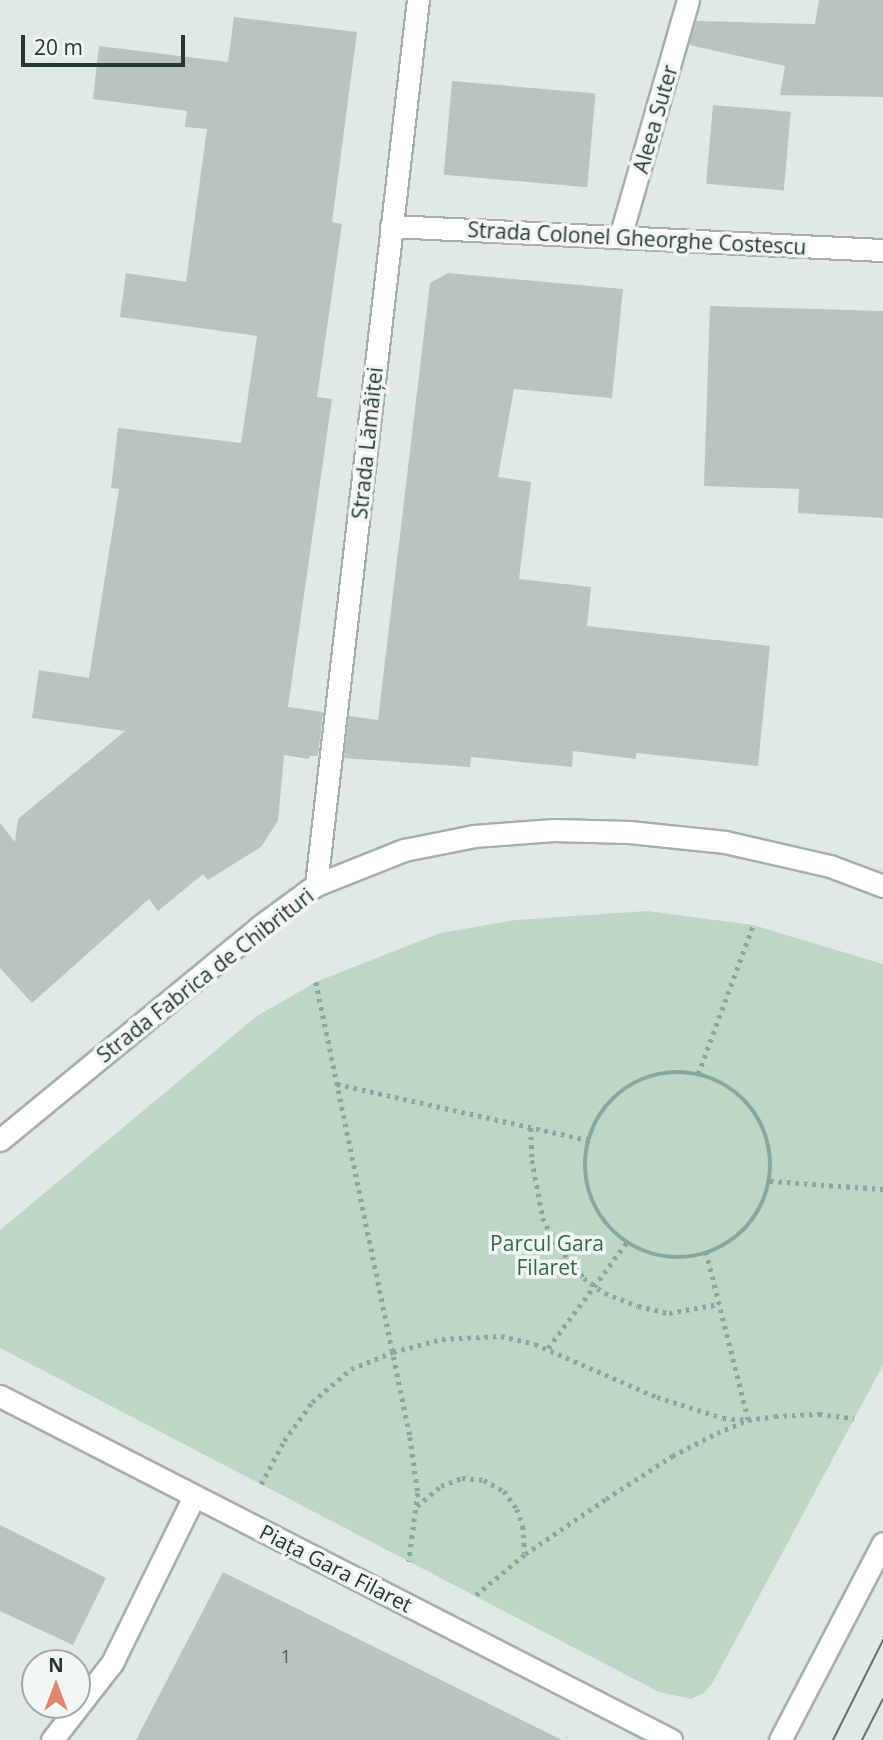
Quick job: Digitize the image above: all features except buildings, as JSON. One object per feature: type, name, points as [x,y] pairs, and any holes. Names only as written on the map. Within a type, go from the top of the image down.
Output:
[{"type":"street","name":"Strada Lămâiței","points":[[316,885],[418,0]]},
{"type":"street","name":"Aleea Suter","points":[[620,237],[688,0]]},
{"type":"street","name":"Strada Colonel Gheorghe Costescu","points":[[391,226],[883,250]]},
{"type":"street","name":"Strada Fabrica de Chibrituri","points":[[0,1140],[259,927],[316,885],[404,850],[474,836],[554,830],[629,832],[724,842],[830,866],[883,886]]},
{"type":"street","name":"Piața Gara Filaret","points":[[0,1396],[671,1740]]},
{"type":"street","points":[[52,1740],[112,1662],[194,1496]]},
{"type":"street","points":[[780,1740],[883,1543]]},
{"type":"path","points":[[698,1074],[753,925]]},
{"type":"path","points":[[316,982],[410,1437],[417,1506],[409,1561]]},
{"type":"path","points":[[663,1073],[698,1074],[728,1086],[741,1096],[761,1122],[771,1154],[770,1181],[763,1203],[744,1231],[731,1242],[706,1253],[668,1257],[651,1254],[627,1242],[609,1228],[593,1203],[585,1167],[588,1140],[606,1105],[632,1084],[663,1073]]},
{"type":"path","points":[[337,1084],[588,1140]]},
{"type":"path","points":[[531,1128],[532,1160],[543,1218],[570,1264],[594,1286],[638,1306],[669,1313],[719,1304]]},
{"type":"path","points":[[770,1181],[883,1189]]},
{"type":"path","points":[[548,1348],[627,1242]]},
{"type":"path","points":[[706,1253],[748,1420]]},
{"type":"path","points":[[261,1484],[284,1441],[312,1402],[351,1369],[393,1352],[442,1339],[473,1335],[501,1336],[548,1348],[657,1397],[714,1416],[748,1420],[819,1414],[855,1418]]},
{"type":"path","points":[[476,1596],[525,1554],[672,1456],[748,1420]]},
{"type":"path","points":[[417,1506],[441,1486],[462,1478],[484,1480],[504,1491],[517,1508],[523,1526],[525,1554]]},
{"type":"green space","name":"Parcul Gara Filaret","points":[[647,911],[753,925],[883,964],[883,1365],[713,1682],[704,1693],[691,1699],[659,1692],[0,1348],[0,1230],[257,1016],[316,982],[440,933],[516,920]]},
{"type":"tram line","points":[[833,1740],[883,1640]]},
{"type":"tram line","points":[[862,1740],[883,1699]]}]
